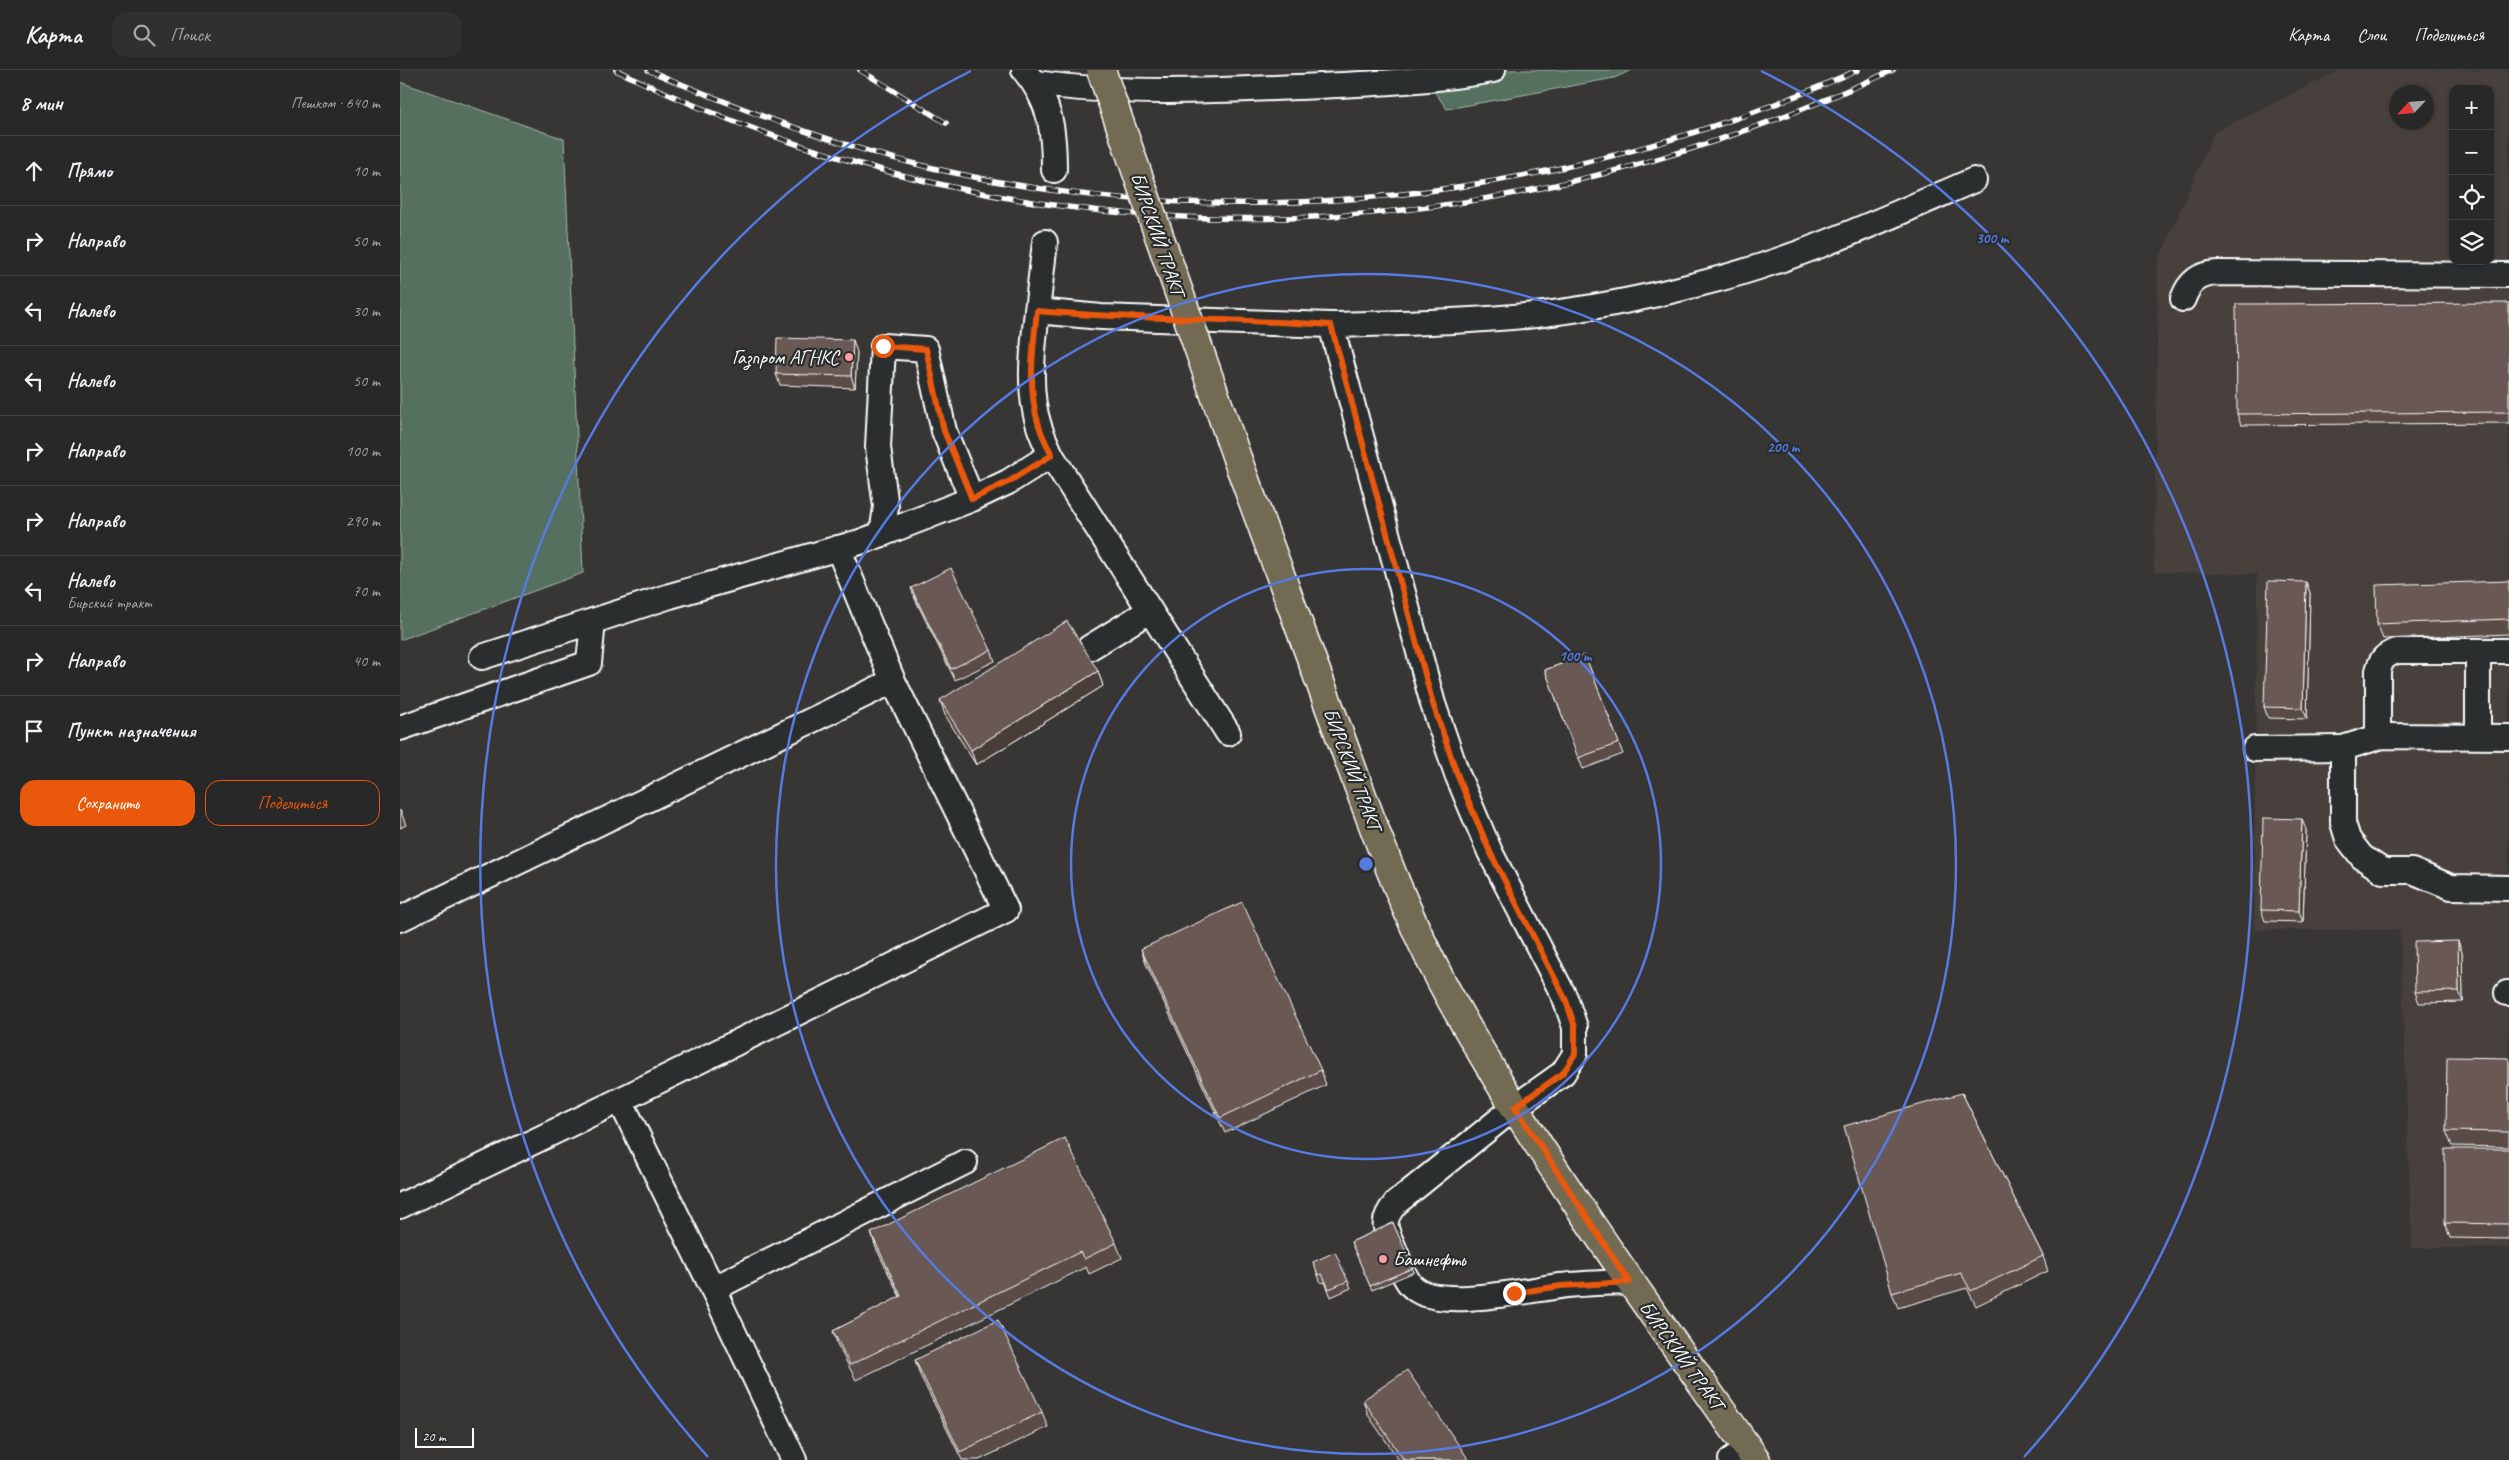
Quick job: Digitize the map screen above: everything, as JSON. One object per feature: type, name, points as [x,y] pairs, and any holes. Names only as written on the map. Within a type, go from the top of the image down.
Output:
[{"type":"main road","name":"БИРСКИЙ ТРАКТ","points":[[1101,70],[1238,461],[1390,869],[1419,936],[1456,1010],[1515,1107],[1745,1456]]},
{"type":"street","points":[[1030,77],[1091,90],[1202,91],[1357,84],[1427,73],[1493,70]]},
{"type":"street","points":[[1030,77],[1048,110],[1052,128],[1054,170]]},
{"type":"street","points":[[1037,311],[1101,317],[1274,321],[1331,325],[1424,322],[1535,315],[1611,304],[1700,284],[1792,257],[1974,180]]},
{"type":"street","points":[[1045,242],[1032,364],[1039,426],[1052,455],[1228,733]]},
{"type":"street","points":[[2183,299],[2187,289],[2195,280],[2206,274],[2217,273],[2509,275]]},
{"type":"street","points":[[1331,325],[1433,704],[1457,774],[1490,852],[1565,998],[1575,1027],[1575,1054],[1563,1073],[1515,1107],[1396,1203],[1386,1214],[1384,1226],[1407,1280],[1414,1288],[1428,1296],[1448,1299],[1561,1286],[1629,1282]]},
{"type":"street","points":[[882,534],[886,507],[878,447],[883,346],[926,349],[944,431],[972,499]]},
{"type":"street","points":[[482,657],[670,596],[882,534],[972,499],[1008,482],[1052,455]]},
{"type":"street","points":[[400,1206],[1006,910],[893,681],[838,548]]},
{"type":"street","points":[[1089,648],[1149,611]]},
{"type":"street","points":[[400,728],[590,663],[593,621]]},
{"type":"street","points":[[2378,737],[2378,670],[2381,661],[2386,655],[2397,651],[2509,651]]},
{"type":"street","points":[[2478,651],[2478,736]]},
{"type":"street","points":[[400,919],[893,681]]},
{"type":"street","points":[[2255,749],[2343,748],[2378,737],[2509,737]]},
{"type":"street","points":[[2343,748],[2343,823],[2348,839],[2362,857],[2383,870],[2412,871],[2452,887],[2509,888]]},
{"type":"street","points":[[620,1100],[794,1460]]},
{"type":"street","points":[[713,1289],[965,1162]]},
{"type":"shaded area","points":[[2340,70],[2509,70],[2509,1248],[2412,1248],[2400,930],[2254,930],[2257,574],[2154,572],[2158,262],[2214,132]]},
{"type":"green space","points":[[1419,70],[1632,70],[1614,78],[1447,109]]},
{"type":"green space","points":[[400,82],[564,139],[583,573],[400,640]]},
{"type":"building","points":[[2509,303],[2509,412],[2237,414],[2236,304]]},
{"type":"building","points":[[777,338],[853,340],[851,376],[776,374]]},
{"type":"building","points":[[951,568],[991,650],[951,669],[911,588]]},
{"type":"building","points":[[2268,581],[2306,582],[2303,708],[2264,707]]},
{"type":"building","points":[[2509,581],[2509,619],[2377,624],[2376,585]]},
{"type":"building","points":[[1067,621],[1098,671],[971,750],[940,700]]},
{"type":"building","points":[[1585,655],[1619,743],[1578,758],[1545,670]]},
{"type":"building","points":[[2263,818],[2302,819],[2299,911],[2261,910]]},
{"type":"building","points":[[1242,902],[1321,1070],[1220,1118],[1141,949]]},
{"type":"building","points":[[2458,941],[2459,991],[2415,992],[2414,942]]},
{"type":"building","points":[[2447,1057],[2509,1058],[2509,1132],[2446,1131]]},
{"type":"building","points":[[1962,1093],[2043,1256],[1971,1291],[1961,1273],[1892,1293],[1844,1126]]},
{"type":"building","points":[[1065,1138],[1116,1243],[1084,1259],[1080,1252],[850,1365],[833,1331],[901,1296],[871,1233]]},
{"type":"building","points":[[2445,1149],[2509,1149],[2509,1224],[2445,1223]]},
{"type":"building","points":[[1393,1223],[1413,1268],[1370,1286],[1351,1242]]},
{"type":"building","points":[[1335,1252],[1348,1281],[1329,1289],[1322,1274],[1318,1275],[1313,1262]]},
{"type":"building","points":[[998,1320],[1042,1412],[960,1452],[915,1360]]},
{"type":"building","points":[[1407,1370],[1469,1460],[1404,1460],[1363,1400]]},
{"type":"railway","points":[[616,70],[773,136],[933,182],[1093,210],[1254,218],[1415,209],[1576,180],[1735,134],[1893,70]]},
{"type":"railway","points":[[648,70],[714,98],[816,135],[920,165],[1037,188],[1156,200],[1276,203],[1396,195],[1515,177],[1632,150],[1747,115],[1858,70]]},
{"type":"railway","points":[[860,70],[946,123]]},
{"type":"place","name":"Газпром АГНКС","points":[[849,357]]},
{"type":"place","name":"Башнефть","points":[[1383,1259]]},
{"type":"route","points":[[883,346],[926,349],[944,431],[972,499],[1008,482],[1052,455],[1039,426],[1034,392],[1032,364],[1037,311],[1101,317],[1274,321],[1331,325],[1412,631],[1433,704],[1457,774],[1490,852],[1565,998],[1575,1027],[1575,1054],[1563,1073],[1515,1107],[1629,1282],[1561,1286],[1514,1293]]}]
